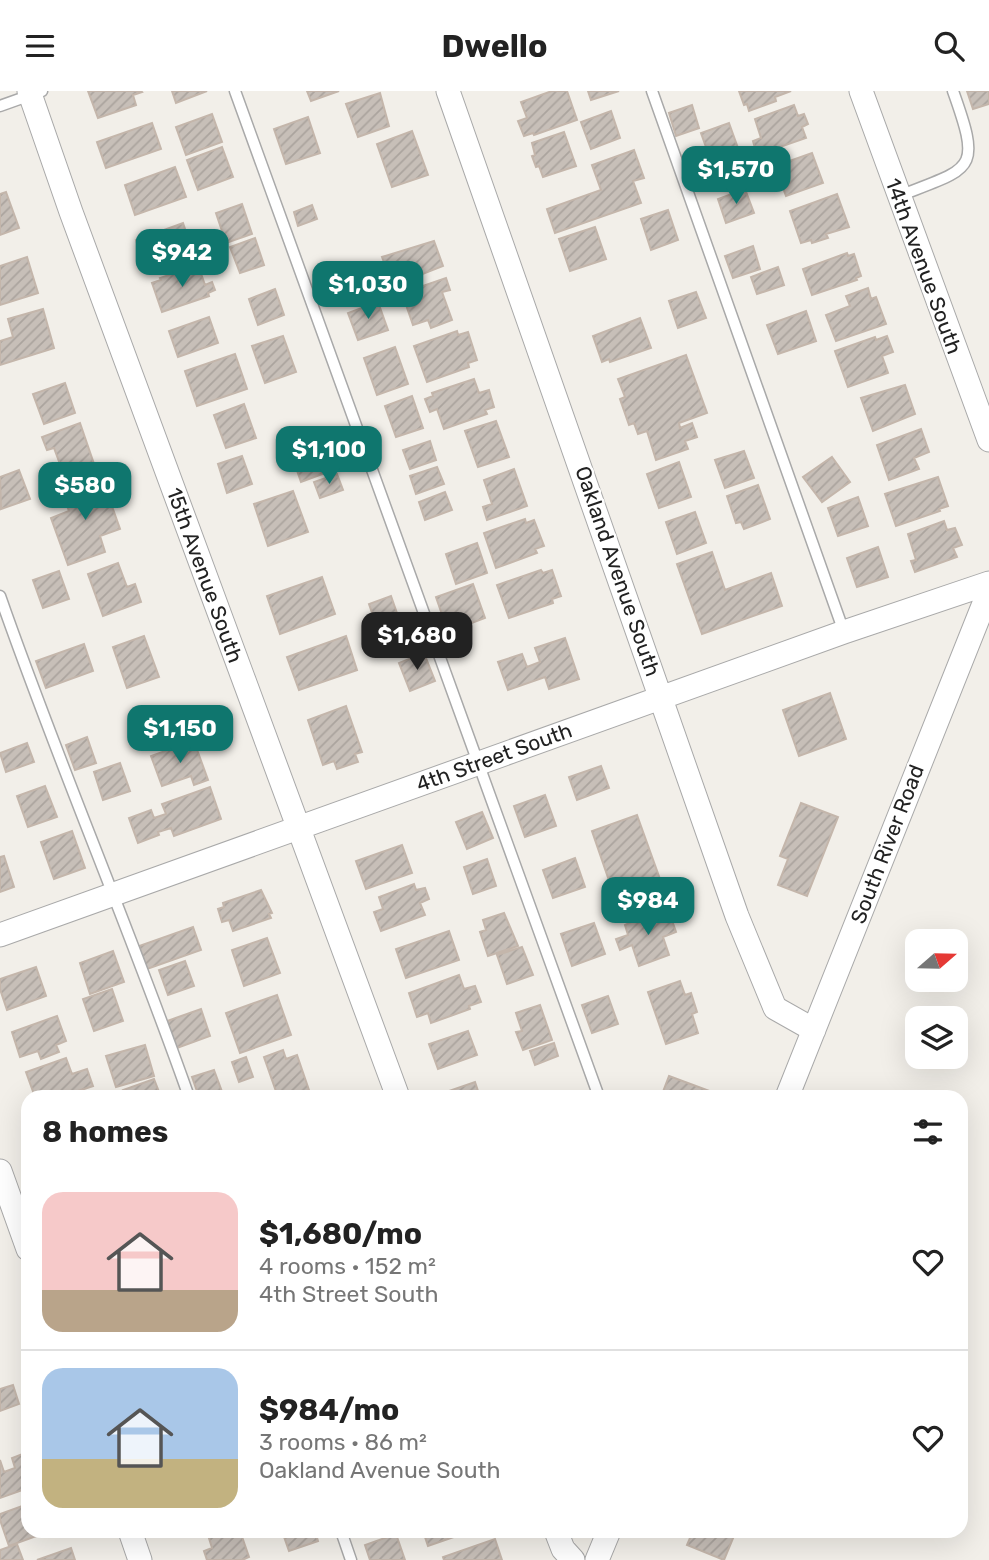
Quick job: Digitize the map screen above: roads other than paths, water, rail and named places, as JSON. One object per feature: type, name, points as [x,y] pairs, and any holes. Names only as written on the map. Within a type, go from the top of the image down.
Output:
[{"type":"street","name":"Oakland Avenue South","points":[[448,91],[737,916],[775,1008],[814,1030]]},
{"type":"street","name":"14th Avenue South","points":[[861,91],[989,440]]},
{"type":"street","name":"15th Avenue South","points":[[34,92],[71,212],[395,1090]]},
{"type":"street","name":"4th Street South","points":[[0,935],[844,632],[989,583]]},
{"type":"street","name":"South River Road","points":[[790,1090],[989,591]]},
{"type":"street","points":[[0,1171],[21,1230]]},
{"type":"street","points":[[132,1538],[140,1560]]},
{"type":"street","points":[[559,1538],[563,1549],[573,1560]]},
{"type":"street","points":[[597,1560],[606,1538]]},
{"type":"lane","points":[[235,91],[597,1090]]},
{"type":"lane","points":[[652,91],[844,632]]},
{"type":"lane","points":[[898,196],[959,172],[968,160],[967,129],[953,91]]},
{"type":"lane","points":[[0,106],[34,92]]},
{"type":"lane","points":[[0,596],[31,685],[186,1090]]},
{"type":"lane","points":[[343,1538],[351,1560]]}]
